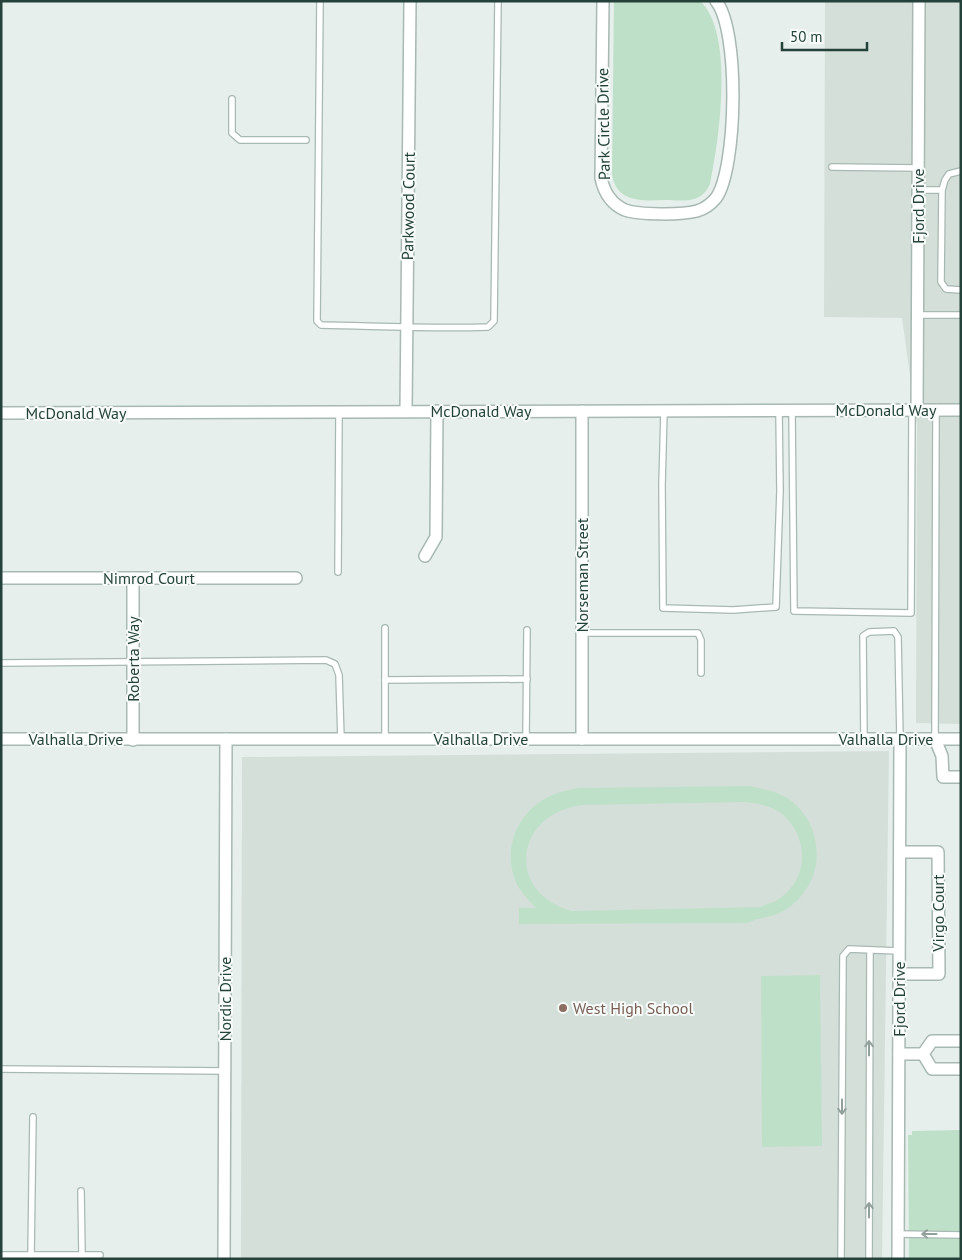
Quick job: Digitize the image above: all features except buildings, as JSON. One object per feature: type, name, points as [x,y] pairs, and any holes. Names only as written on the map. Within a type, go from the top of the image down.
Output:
[{"type":"street","name":"Parkwood Court","points":[[406,412],[410,1]]},
{"type":"street","name":"Park Circle Drive","points":[[603,1],[600,178],[608,197],[625,210],[635,212],[698,211],[708,206],[720,191],[731,129],[733,93],[728,30],[725,16],[716,1]]},
{"type":"street","name":"Fjord Drive","points":[[914,410],[917,315],[919,1]]},
{"type":"street","name":"McDonald Way","points":[[1,413],[961,410]]},
{"type":"street","points":[[425,556],[436,537],[437,411]]},
{"type":"street","name":"Norseman Street","points":[[582,411],[582,739]]},
{"type":"street","name":"Nimrod Court","points":[[1,578],[296,578]]},
{"type":"street","name":"Roberta Way","points":[[133,578],[133,740]]},
{"type":"street","name":"Fjord Drive","points":[[898,1259],[900,738]]},
{"type":"street","name":"Valhalla Drive","points":[[1,739],[961,739]]},
{"type":"street","points":[[935,739],[942,756],[943,777],[961,777]]},
{"type":"street","name":"Nordic Drive","points":[[224,1259],[226,740]]},
{"type":"street","name":"Virgo Court","points":[[899,974],[938,974],[938,852],[900,852]]},
{"type":"street","points":[[923,1054],[932,1041],[961,1041]]},
{"type":"street","points":[[899,1054],[923,1054]]},
{"type":"street","points":[[923,1054],[932,1069],[961,1069]]},
{"type":"lane","points":[[320,1],[317,321],[321,325],[407,326],[430,329],[488,328],[494,321],[498,1]]},
{"type":"lane","points":[[232,99],[232,133],[240,140],[306,140]]},
{"type":"lane","points":[[832,167],[918,168]]},
{"type":"lane","points":[[961,171],[949,174],[942,190],[941,282],[946,290],[961,290]]},
{"type":"lane","points":[[918,190],[942,190]]},
{"type":"lane","points":[[917,315],[961,315]]},
{"type":"lane","points":[[792,411],[794,611],[911,613],[914,410]]},
{"type":"lane","points":[[935,739],[936,410]]},
{"type":"lane","points":[[664,411],[662,485],[663,608],[733,610],[776,607],[780,491],[779,411]]},
{"type":"lane","points":[[338,572],[339,412]]},
{"type":"lane","points":[[385,628],[385,739]]},
{"type":"lane","points":[[526,630],[526,739]]},
{"type":"lane","points":[[864,738],[863,636],[868,632],[886,631],[894,631],[898,637],[900,738]]},
{"type":"lane","points":[[582,633],[698,633],[701,640],[701,672]]},
{"type":"lane","points":[[1,663],[326,660],[335,664],[339,675],[341,739]]},
{"type":"lane","points":[[385,680],[526,679]]},
{"type":"lane","points":[[841,1259],[844,953],[848,950],[899,951]]},
{"type":"lane","points":[[869,1259],[870,950]]},
{"type":"lane","points":[[1,1069],[226,1071]]},
{"type":"lane","points":[[31,1255],[33,1117]]},
{"type":"lane","points":[[82,1191],[82,1255]]},
{"type":"lane","points":[[898,1234],[961,1234]]},
{"type":"lane","points":[[1,1255],[100,1255]]},
{"type":"shaded area","points":[[825,1],[961,1],[961,724],[916,723],[917,426],[902,318],[824,317]]},
{"type":"shaded area","name":"West High School","points":[[889,751],[882,1259],[241,1259],[242,757]]},
{"type":"green space","points":[[614,1],[700,1],[711,16],[718,37],[721,62],[720,116],[710,184],[705,192],[697,198],[686,200],[640,200],[625,195],[615,183],[612,174]]},
{"type":"green space","points":[[749,786],[780,794],[801,810],[815,837],[817,851],[816,866],[811,880],[803,893],[786,910],[747,923],[519,924],[519,908],[536,908],[524,895],[515,880],[511,854],[517,829],[532,808],[543,800],[558,793],[578,788]],"holes":[[[745,802],[774,809],[788,820],[796,831],[802,855],[797,879],[789,890],[779,899],[761,907],[572,911],[550,901],[535,888],[528,871],[526,854],[532,837],[543,822],[560,811],[583,805]]]},
{"type":"green space","points":[[820,975],[822,1146],[762,1147],[761,976]]},
{"type":"green space","points":[[961,1130],[961,1259],[909,1259],[908,1135],[912,1135],[912,1131]]},
{"type":"place","name":"West High School","points":[[563,1008]]}]
